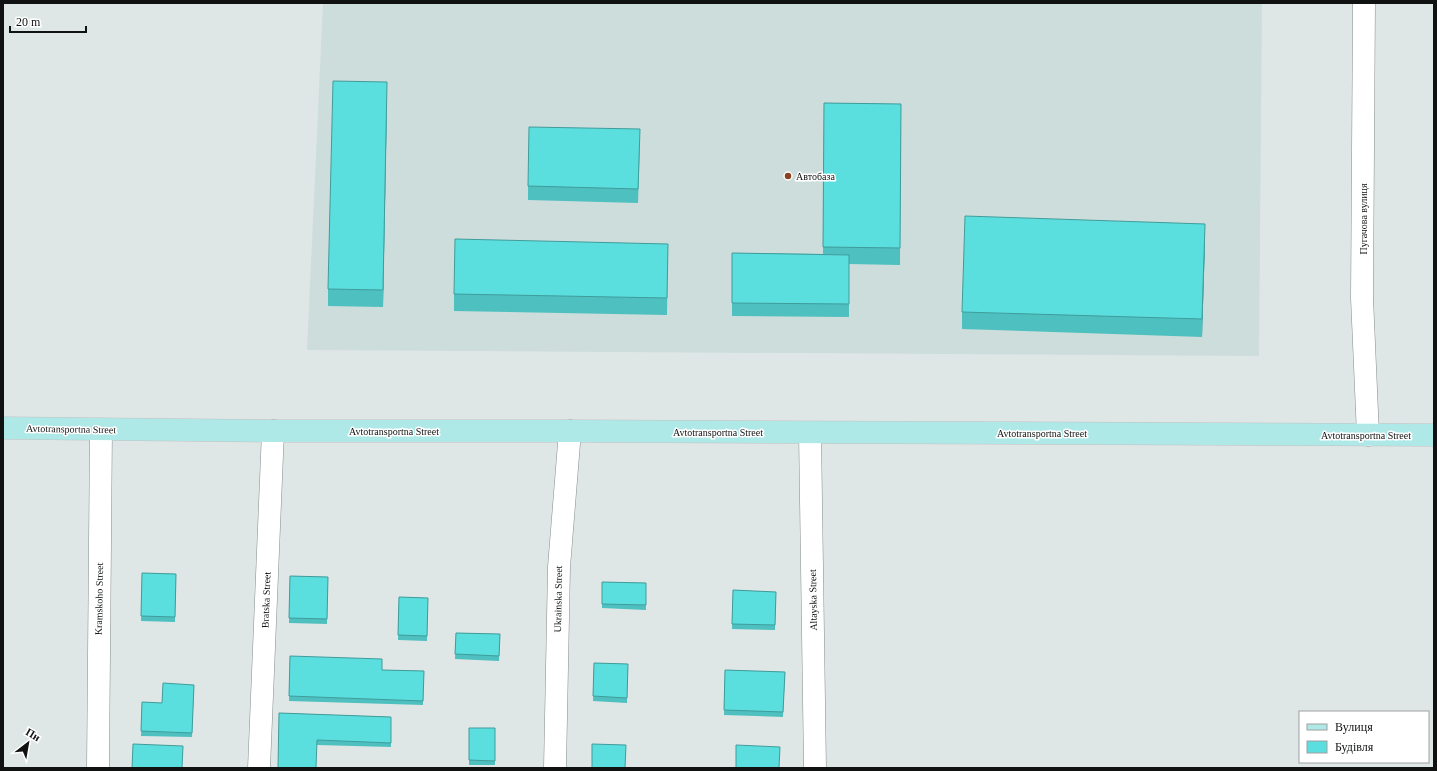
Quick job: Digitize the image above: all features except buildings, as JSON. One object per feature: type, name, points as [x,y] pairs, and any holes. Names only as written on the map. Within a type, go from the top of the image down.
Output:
[{"type":"main road","name":"Avtotransportna Street","points":[[3,428],[273,431],[1434,435]]},
{"type":"street","name":"Пугачова вулиця","points":[[1364,3],[1362,298],[1368,435]]},
{"type":"street","name":"Kramskoho Street","points":[[98,768],[101,430]]},
{"type":"street","name":"Bratska Street","points":[[259,768],[273,431]]},
{"type":"street","name":"Ukrainska Street","points":[[555,768],[559,567],[570,431]]},
{"type":"street","name":"Altayska Street","points":[[810,433],[815,768]]},
{"type":"shaded area","name":"Автобаза","points":[[323,3],[1262,3],[1259,356],[307,350]]},
{"type":"place","name":"Автобаза","points":[[788,176]]}]
